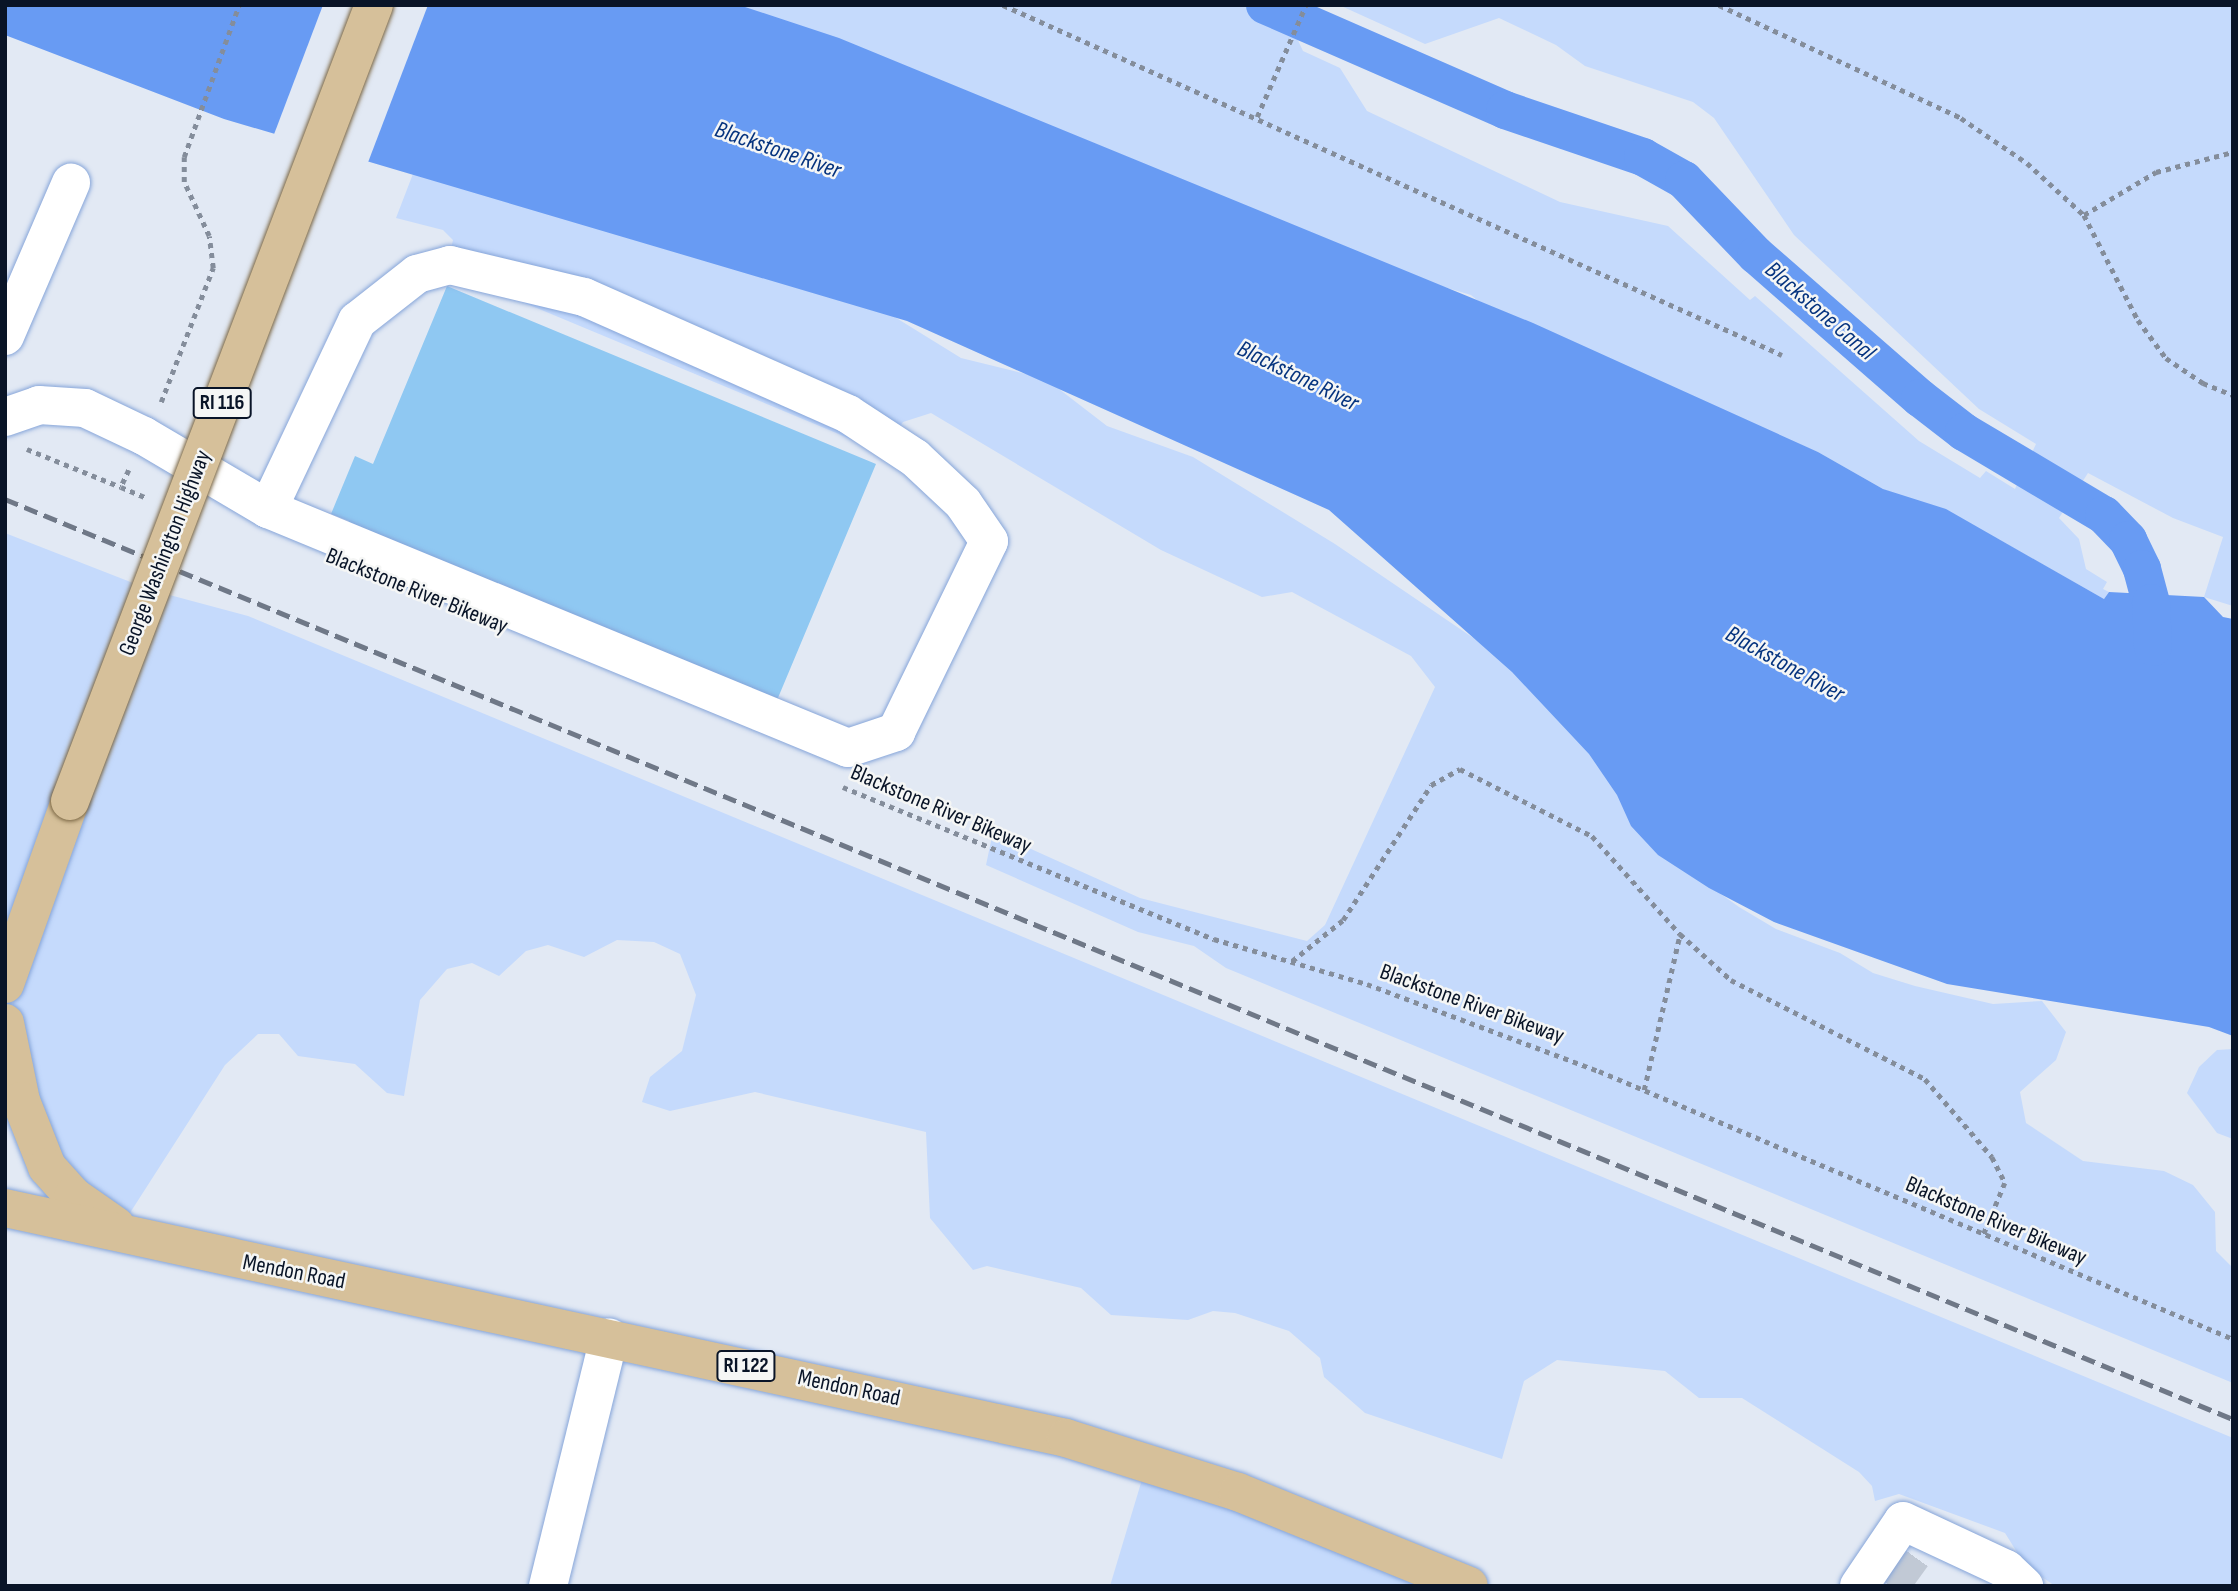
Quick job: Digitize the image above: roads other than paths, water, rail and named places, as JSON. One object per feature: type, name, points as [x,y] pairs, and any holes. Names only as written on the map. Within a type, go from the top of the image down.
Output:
[{"type":"main road","name":"George Washington Highway","points":[[5,984],[70,801],[374,5]]},
{"type":"main road","points":[[5,1023],[21,1101],[47,1167],[88,1208],[153,1242]]},
{"type":"main road","name":"Mendon Road","points":[[5,1208],[153,1242],[961,1412],[1121,1454],[1314,1520],[1469,1586]]},
{"type":"street","points":[[5,336],[71,183]]},
{"type":"street","points":[[12,431],[39,405],[85,408],[144,436],[268,509],[848,748],[896,732],[989,541],[963,503],[915,458],[848,414],[584,297],[450,265],[417,274],[356,321],[268,509]]},
{"type":"street","points":[[548,1586],[609,1337]]},
{"type":"street","points":[[1859,1586],[1903,1521],[1922,1541],[2006,1569],[2024,1586]]},
{"type":"water","name":"Blackstone River","points":[[5,5],[739,5],[839,38],[1533,323],[1818,452],[1883,489],[1946,509],[2104,599],[2109,592],[2204,597],[2223,617],[2233,619],[2233,1036],[2209,1027],[1947,984],[1774,922],[1709,888],[1658,855],[1631,826],[1617,795],[1589,754],[1512,672],[1329,510],[907,321],[224,119],[5,35]]},
{"type":"waterway","name":"Blackstone Canal","points":[[1265,5],[1505,110],[1643,157],[1684,180],[1756,255],[1920,398],[1964,432],[2104,515],[2128,540],[2142,569],[2151,603],[2153,647]]},
{"type":"tunnel","points":[[1890,1586],[1916,1550]]},
{"type":"railway","points":[[5,499],[2233,1419]]}]
